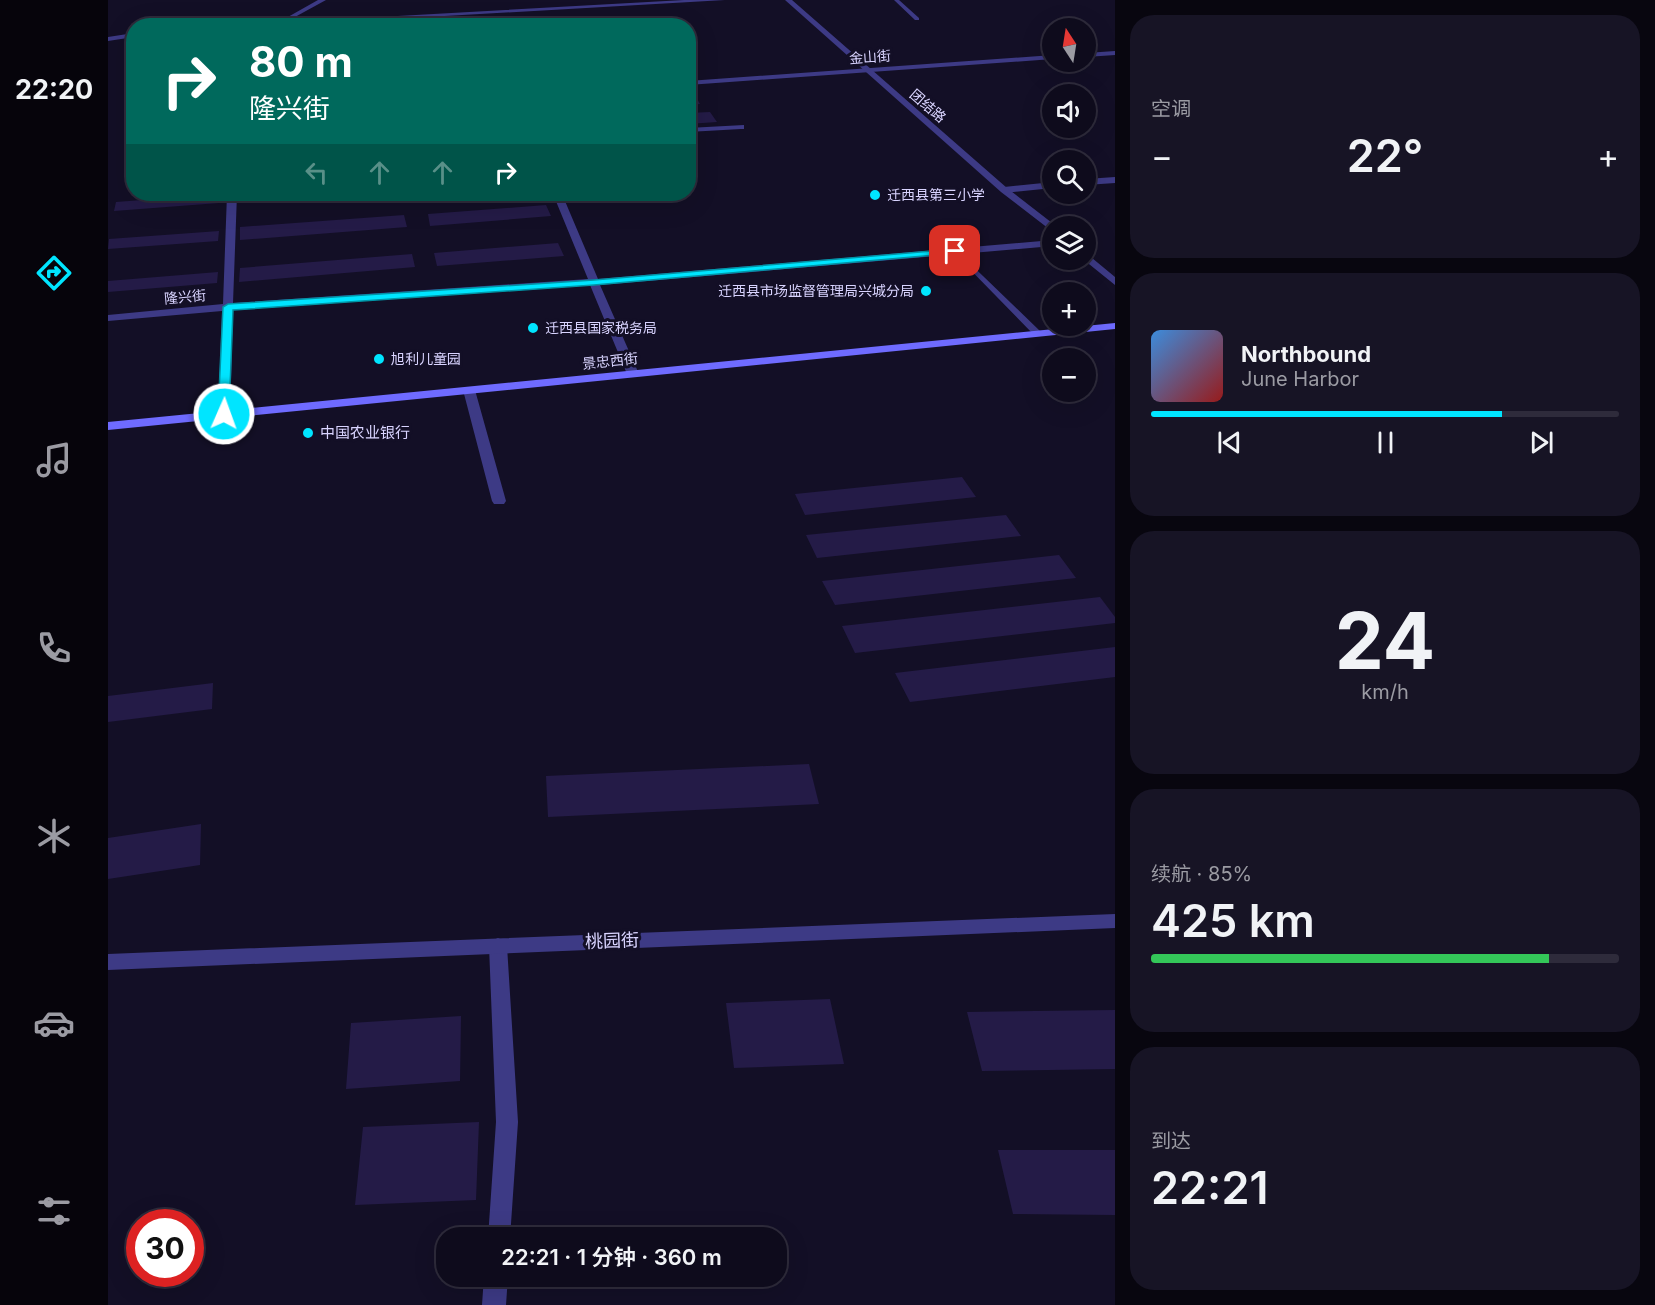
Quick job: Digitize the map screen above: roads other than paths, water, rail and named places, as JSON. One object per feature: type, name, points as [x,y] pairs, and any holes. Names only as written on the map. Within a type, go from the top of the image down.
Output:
[{"type":"main road","name":"景忠西街","points":[[108,426],[1115,326]]},
{"type":"street","points":[[289,18],[323,0]]},
{"type":"street","points":[[362,18],[722,0]]},
{"type":"street","name":"团结路","points":[[788,0],[1004,190],[1042,220]]},
{"type":"street","points":[[108,39],[126,36]]},
{"type":"street","points":[[1096,54],[1115,53]]},
{"type":"street","name":"金山街","points":[[696,82],[1042,58]]},
{"type":"street","points":[[696,130],[741,127]]},
{"type":"street","points":[[1096,182],[1115,180]]},
{"type":"street","points":[[1004,190],[1042,186]]},
{"type":"street","points":[[224,414],[232,201]]},
{"type":"street","points":[[560,201],[633,374]]},
{"type":"street","name":"隆兴街","points":[[108,318],[228,307],[594,282],[1042,244]]},
{"type":"street","points":[[1096,265],[1115,282]]},
{"type":"street","points":[[469,390],[500,501]]},
{"type":"street","name":"桃园街","points":[[108,962],[1115,921]]},
{"type":"street","points":[[498,946],[507,1122],[500,1227]]},
{"type":"street","points":[[495,1305],[496,1287]]},
{"type":"lane","points":[[896,0],[917,19]]},
{"type":"lane","points":[[955,251],[1037,333]]},
{"type":"place","name":"迁西县第三小学","points":[[875,195]]},
{"type":"place","name":"迁西县市场监督管理局兴城分局","points":[[926,291]]},
{"type":"place","name":"迁西县国家税务局","points":[[533,328]]},
{"type":"place","name":"旭利儿童园","points":[[379,359]]},
{"type":"place","name":"中国农业银行","points":[[308,433]]}]
